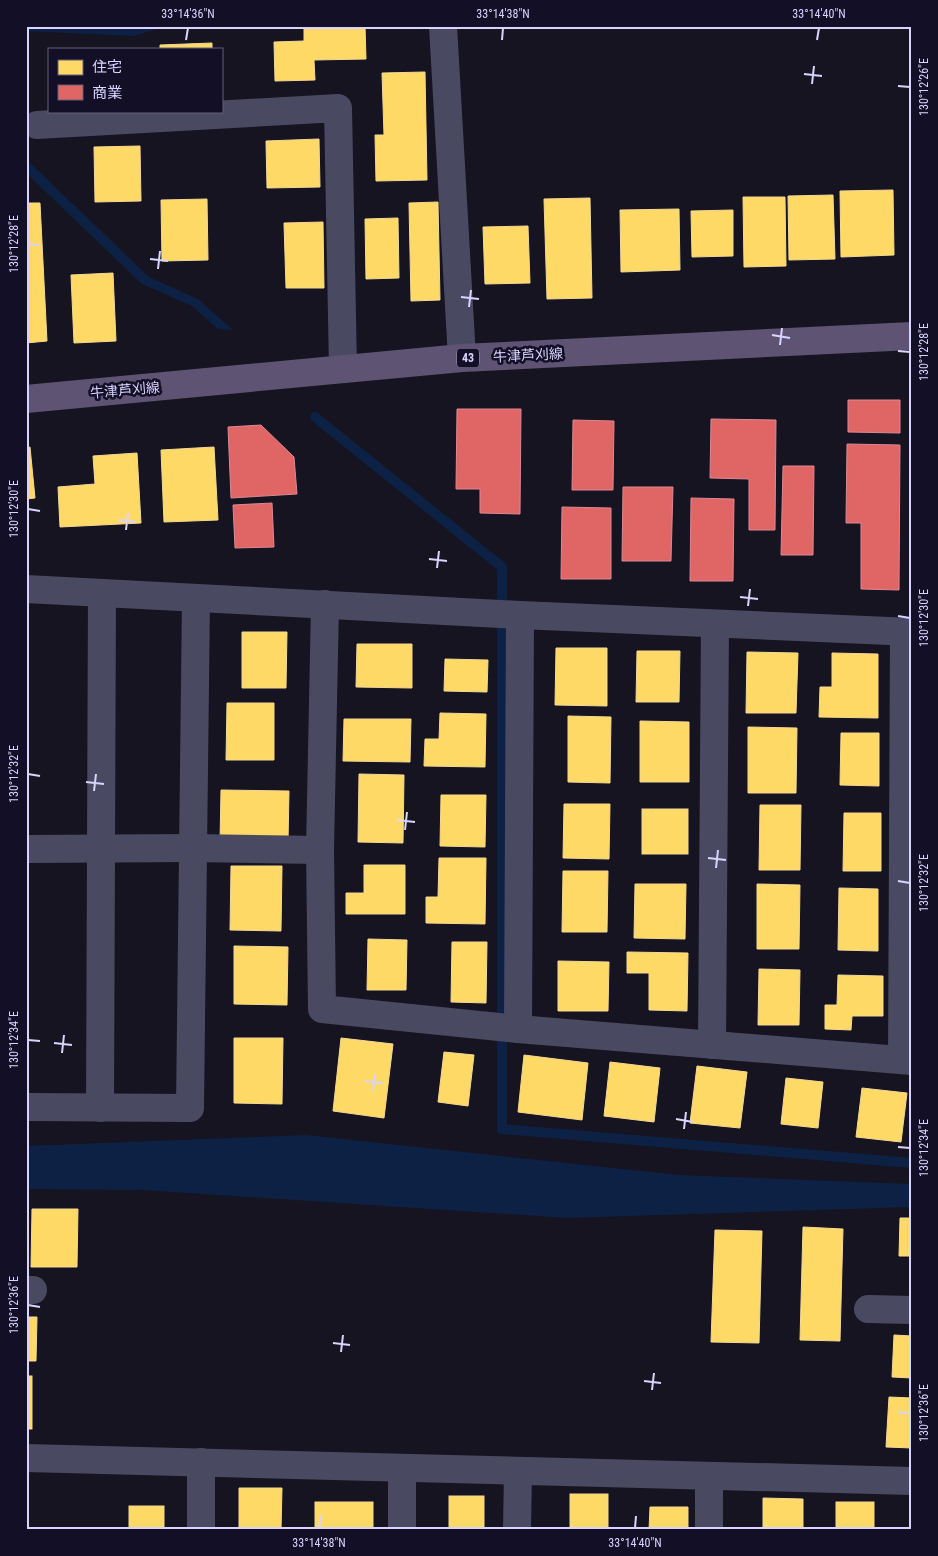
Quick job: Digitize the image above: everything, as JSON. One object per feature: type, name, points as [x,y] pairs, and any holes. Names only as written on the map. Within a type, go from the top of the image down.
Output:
[{"type":"main road","name":"牛津芦刈線","points":[[26,399],[462,358],[912,336]]},
{"type":"street","points":[[443,26],[462,358]]},
{"type":"street","points":[[37,125],[338,108],[343,369]]},
{"type":"street","points":[[26,589],[325,604],[507,614],[908,632],[907,1060],[507,1028],[322,1009],[320,850],[325,604]]},
{"type":"street","points":[[100,1108],[102,593]]},
{"type":"street","points":[[26,1108],[190,1108],[196,598]]},
{"type":"street","points":[[507,614],[507,1028]]},
{"type":"street","points":[[712,1045],[716,624]]},
{"type":"street","points":[[26,849],[193,848],[320,850]]},
{"type":"street","points":[[868,1309],[912,1310]]},
{"type":"street","points":[[26,1458],[912,1480]]},
{"type":"street","points":[[201,1462],[201,1530]]},
{"type":"street","points":[[402,1468],[402,1530]]},
{"type":"street","points":[[517,1530],[518,1471]]},
{"type":"street","points":[[709,1476],[710,1530]]},
{"type":"water","points":[[26,26],[165,26],[135,36],[26,31]]},
{"type":"water","points":[[26,159],[149,277],[198,299],[233,330],[218,329],[192,306],[142,284],[26,173]]},
{"type":"water","points":[[306,1135],[679,1175],[912,1184],[912,1207],[567,1218],[143,1190],[26,1189],[26,1146]]},
{"type":"building: 住宅","points":[[304,26],[365,26],[366,59],[314,60],[315,80],[275,81],[274,42],[304,41]]},
{"type":"building: 住宅","points":[[212,43],[212,48],[160,48],[160,45]]},
{"type":"building: 住宅","points":[[425,72],[427,180],[376,181],[375,135],[384,135],[382,73]]},
{"type":"building: 住宅","points":[[319,139],[320,187],[267,188],[266,141]]},
{"type":"building: 住宅","points":[[140,146],[141,201],[95,202],[94,147]]},
{"type":"building: 住宅","points":[[893,190],[894,255],[841,257],[840,191]]},
{"type":"building: 住宅","points":[[833,195],[835,259],[789,260],[788,196]]},
{"type":"building: 住宅","points":[[743,197],[785,197],[786,266],[744,267]]},
{"type":"building: 住宅","points":[[590,198],[592,298],[547,299],[544,199]]},
{"type":"building: 住宅","points":[[207,199],[208,260],[162,261],[161,200]]},
{"type":"building: 住宅","points":[[438,202],[440,300],[411,301],[409,203]]},
{"type":"building: 住宅","points":[[26,203],[40,203],[47,341],[26,343]]},
{"type":"building: 住宅","points":[[679,209],[680,270],[621,272],[620,210]]},
{"type":"building: 住宅","points":[[733,210],[733,256],[692,257],[691,211]]},
{"type":"building: 住宅","points":[[398,218],[399,278],[366,279],[365,219]]},
{"type":"building: 住宅","points":[[323,222],[324,288],[286,288],[284,223]]},
{"type":"building: 住宅","points":[[528,226],[530,283],[485,284],[483,227]]},
{"type":"building: 住宅","points":[[113,273],[116,341],[74,343],[71,275]]},
{"type":"building: 住宅","points":[[30,447],[35,498],[26,499],[26,448]]},
{"type":"building: 住宅","points":[[214,447],[218,520],[164,522],[161,450]]},
{"type":"building: 住宅","points":[[137,453],[141,523],[60,527],[58,487],[95,484],[93,456]]},
{"type":"building: 住宅","points":[[242,632],[287,632],[286,688],[242,688]]},
{"type":"building: 住宅","points":[[357,644],[412,644],[412,688],[356,687]]},
{"type":"building: 住宅","points":[[556,648],[607,648],[607,706],[555,705]]},
{"type":"building: 住宅","points":[[637,651],[680,651],[679,702],[636,702]]},
{"type":"building: 住宅","points":[[747,652],[798,653],[796,713],[746,713]]},
{"type":"building: 住宅","points":[[832,653],[878,654],[878,718],[819,717],[820,687],[832,687]]},
{"type":"building: 住宅","points":[[445,659],[488,660],[487,692],[444,691]]},
{"type":"building: 住宅","points":[[227,703],[274,703],[274,760],[226,760]]},
{"type":"building: 住宅","points":[[440,713],[486,714],[485,767],[424,766],[425,739],[439,739]]},
{"type":"building: 住宅","points":[[568,716],[611,717],[610,783],[568,782]]},
{"type":"building: 住宅","points":[[344,719],[411,719],[410,762],[343,761]]},
{"type":"building: 住宅","points":[[640,721],[689,722],[689,782],[640,782]]},
{"type":"building: 住宅","points":[[748,727],[797,728],[796,793],[748,793]]},
{"type":"building: 住宅","points":[[841,733],[879,733],[879,786],[840,785]]},
{"type":"building: 住宅","points":[[359,774],[404,775],[403,843],[358,842]]},
{"type":"building: 住宅","points":[[221,790],[289,791],[288,842],[220,841]]},
{"type":"building: 住宅","points":[[441,795],[486,795],[485,847],[440,846]]},
{"type":"building: 住宅","points":[[564,804],[610,804],[609,859],[563,858]]},
{"type":"building: 住宅","points":[[760,805],[801,805],[800,870],[759,870]]},
{"type":"building: 住宅","points":[[642,809],[688,809],[688,854],[642,854]]},
{"type":"building: 住宅","points":[[844,813],[881,813],[881,871],[843,871]]},
{"type":"building: 住宅","points":[[439,858],[486,858],[485,924],[426,923],[426,897],[438,897]]},
{"type":"building: 住宅","points":[[364,865],[405,865],[405,914],[346,914],[346,893],[364,893]]},
{"type":"building: 住宅","points":[[231,866],[282,866],[281,931],[230,930]]},
{"type":"building: 住宅","points":[[563,871],[608,871],[607,932],[562,932]]},
{"type":"building: 住宅","points":[[635,884],[686,884],[685,939],[634,938]]},
{"type":"building: 住宅","points":[[757,884],[800,885],[799,949],[757,949]]},
{"type":"building: 住宅","points":[[839,888],[878,889],[878,951],[838,950]]},
{"type":"building: 住宅","points":[[368,939],[407,940],[406,990],[367,990]]},
{"type":"building: 住宅","points":[[452,942],[487,942],[486,1003],[451,1002]]},
{"type":"building: 住宅","points":[[234,946],[288,947],[287,1005],[234,1004]]},
{"type":"building: 住宅","points":[[627,952],[688,953],[687,1011],[649,1010],[649,973],[627,973]]},
{"type":"building: 住宅","points":[[558,961],[609,962],[608,1011],[558,1011]]},
{"type":"building: 住宅","points":[[759,969],[800,970],[799,1025],[758,1025]]},
{"type":"building: 住宅","points":[[838,975],[883,976],[883,1016],[852,1016],[851,1030],[825,1029],[825,1005],[837,1005]]},
{"type":"building: 住宅","points":[[234,1038],[283,1038],[282,1104],[234,1103]]},
{"type":"building: 住宅","points":[[341,1038],[393,1044],[384,1118],[333,1111]]},
{"type":"building: 住宅","points":[[444,1052],[474,1055],[468,1106],[438,1102]]},
{"type":"building: 住宅","points":[[524,1055],[588,1063],[582,1120],[518,1112]]},
{"type":"building: 住宅","points":[[610,1062],[660,1068],[654,1122],[604,1116]]},
{"type":"building: 住宅","points":[[697,1066],[747,1072],[740,1128],[690,1123]]},
{"type":"building: 住宅","points":[[786,1078],[823,1082],[818,1128],[781,1124]]},
{"type":"building: 住宅","points":[[862,1088],[907,1093],[901,1142],[856,1137]]},
{"type":"building: 住宅","points":[[32,1209],[78,1209],[77,1267],[31,1267]]},
{"type":"building: 住宅","points":[[900,1218],[912,1218],[912,1256],[899,1256]]},
{"type":"building: 住宅","points":[[803,1227],[843,1229],[840,1341],[800,1340]]},
{"type":"building: 住宅","points":[[715,1230],[762,1231],[759,1343],[711,1342]]},
{"type":"building: 住宅","points":[[26,1317],[37,1317],[36,1361],[26,1361]]},
{"type":"building: 住宅","points":[[894,1335],[912,1336],[912,1378],[892,1377]]},
{"type":"building: 住宅","points":[[26,1376],[32,1376],[32,1429],[26,1429]]},
{"type":"building: 住宅","points":[[889,1397],[912,1398],[912,1448],[886,1447]]},
{"type":"building: 住宅","points":[[239,1488],[282,1488],[281,1530],[239,1530]]},
{"type":"building: 住宅","points":[[570,1494],[608,1494],[608,1530],[570,1530]]},
{"type":"building: 住宅","points":[[449,1496],[484,1496],[484,1530],[449,1530]]},
{"type":"building: 住宅","points":[[763,1498],[803,1499],[803,1530],[763,1530]]},
{"type":"building: 住宅","points":[[315,1502],[373,1502],[373,1530],[315,1530]]},
{"type":"building: 住宅","points":[[836,1502],[874,1502],[874,1530],[836,1530]]},
{"type":"building: 住宅","points":[[129,1506],[164,1506],[164,1530],[129,1530]]},
{"type":"building: 住宅","points":[[650,1507],[688,1507],[688,1530],[649,1530]]},
{"type":"building: 商業","points":[[848,400],[900,400],[900,433],[848,432]]},
{"type":"building: 商業","points":[[457,409],[521,409],[520,514],[480,513],[480,489],[456,489]]},
{"type":"building: 商業","points":[[711,419],[776,420],[775,530],[749,530],[749,479],[710,478]]},
{"type":"building: 商業","points":[[573,420],[614,421],[613,490],[572,490]]},
{"type":"building: 商業","points":[[261,425],[294,457],[297,494],[231,498],[228,427]]},
{"type":"building: 商業","points":[[847,444],[900,445],[899,590],[861,589],[861,523],[846,523]]},
{"type":"building: 商業","points":[[783,466],[814,466],[813,555],[781,555]]},
{"type":"building: 商業","points":[[623,487],[673,487],[671,561],[622,561]]},
{"type":"building: 商業","points":[[691,498],[734,499],[733,581],[690,581]]},
{"type":"building: 商業","points":[[272,503],[274,547],[235,548],[233,505]]},
{"type":"building: 商業","points":[[562,507],[611,508],[611,579],[561,579]]},
{"type":"waterway","points":[[315,417],[502,567],[502,1129],[912,1163]]}]
